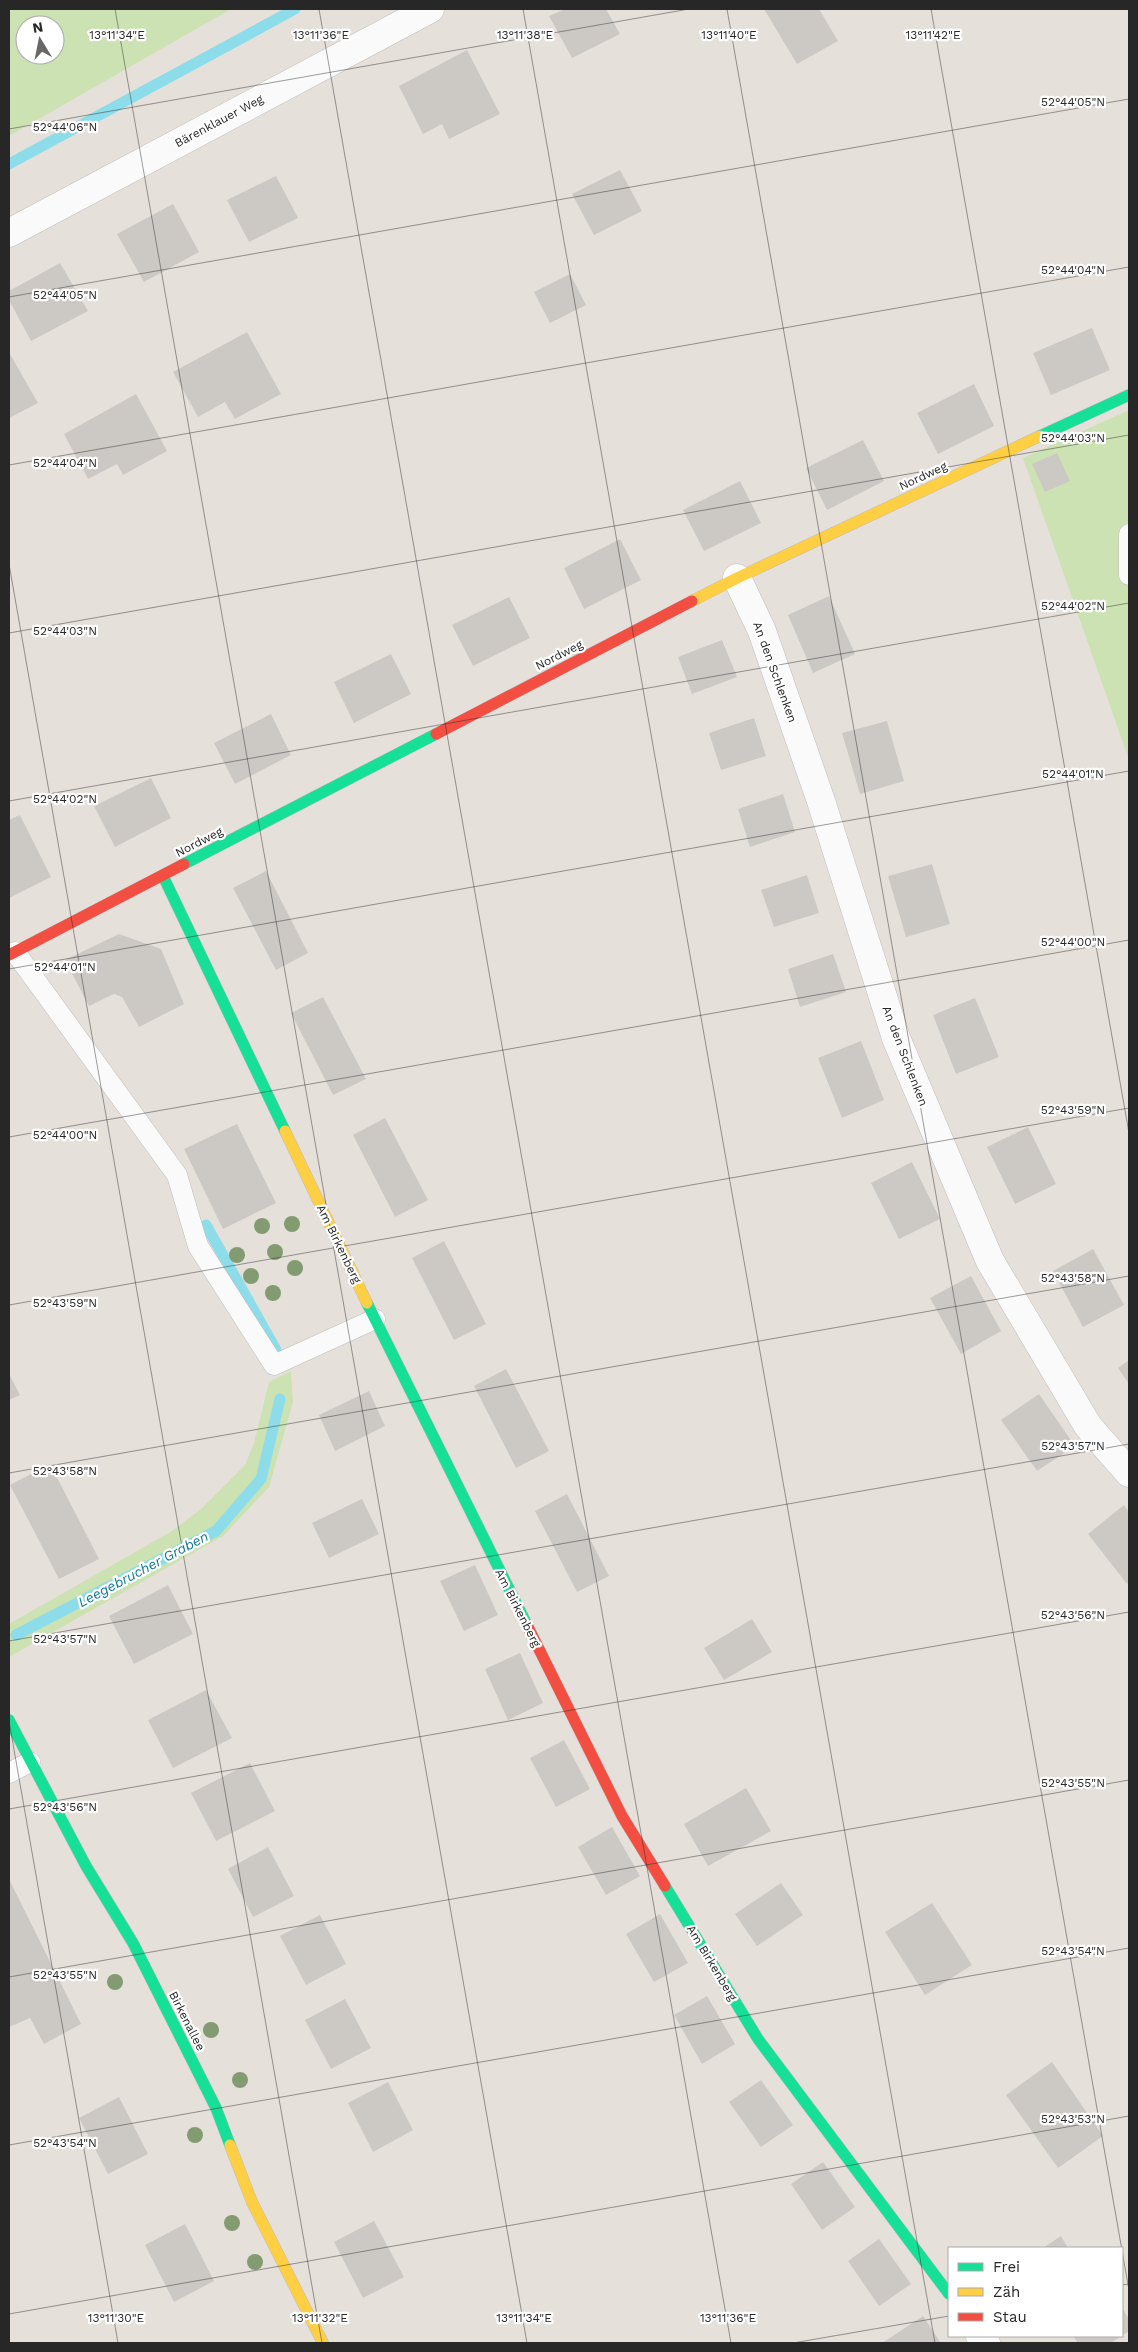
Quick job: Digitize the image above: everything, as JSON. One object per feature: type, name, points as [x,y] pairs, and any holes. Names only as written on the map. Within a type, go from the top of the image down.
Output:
[{"type":"street","name":"Bärenklauer Weg","points":[[9,233],[430,9]]},
{"type":"street","name":"Nordweg","points":[[12,953],[737,578],[1129,395]]},
{"type":"street","name":"An den Schlenken","points":[[737,578],[762,631],[821,800],[896,1038],[990,1261],[1088,1426],[1129,1473]]},
{"type":"street","name":"Am Birkenberg","points":[[163,876],[375,1319],[622,1816],[758,2039],[948,2293]]},
{"type":"street","name":"Birkenallee","points":[[9,1720],[86,1866],[137,1952],[216,2108],[252,2202],[323,2343]]},
{"type":"lane","points":[[1129,534],[1129,575]]},
{"type":"lane","points":[[12,953],[177,1175],[198,1246],[274,1365],[375,1319]]},
{"type":"lane","points":[[9,1773],[30,1762]]},
{"type":"green space","points":[[9,9],[231,9],[9,136]]},
{"type":"green space","points":[[1129,410],[1129,760],[1023,458]]},
{"type":"green space","points":[[291,1371],[293,1402],[269,1487],[223,1536],[9,1657],[9,1624],[172,1531],[201,1509],[245,1465],[254,1443],[269,1382]]},
{"type":"building","points":[[565,9],[606,9],[620,34],[572,58],[549,16]]},
{"type":"building","points":[[764,9],[819,9],[838,41],[797,64]]},
{"type":"building","points":[[467,50],[500,114],[449,139],[442,124],[423,134],[399,86]]},
{"type":"building","points":[[620,170],[642,211],[594,235],[572,194]]},
{"type":"building","points":[[276,176],[298,218],[249,242],[227,200]]},
{"type":"building","points":[[173,204],[199,252],[144,282],[117,234]]},
{"type":"building","points":[[60,263],[88,311],[31,341],[9,300],[9,291]]},
{"type":"building","points":[[570,274],[586,305],[550,323],[534,292]]},
{"type":"building","points":[[1092,328],[1110,370],[1051,395],[1033,353]]},
{"type":"building","points":[[247,332],[281,394],[235,419],[225,402],[198,417],[173,372]]},
{"type":"building","points":[[9,355],[38,403],[9,418]]},
{"type":"building","points":[[974,384],[994,426],[938,454],[917,413]]},
{"type":"building","points":[[136,394],[167,451],[123,475],[117,464],[88,479],[64,434]]},
{"type":"building","points":[[863,440],[884,481],[827,510],[806,468]]},
{"type":"building","points":[[1057,453],[1070,481],[1045,492],[1032,464]]},
{"type":"building","points":[[740,481],[761,523],[704,551],[683,510]]},
{"type":"building","points":[[620,539],[641,580],[584,609],[564,568]]},
{"type":"building","points":[[829,596],[855,654],[813,673],[788,615]]},
{"type":"building","points":[[509,597],[530,638],[473,666],[452,625]]},
{"type":"building","points":[[722,640],[737,677],[692,694],[678,657]]},
{"type":"building","points":[[391,654],[411,694],[354,723],[334,682]]},
{"type":"building","points":[[271,714],[291,755],[235,784],[214,743]]},
{"type":"building","points":[[754,718],[766,756],[721,770],[709,733]]},
{"type":"building","points":[[887,721],[904,781],[860,794],[842,733]]},
{"type":"building","points":[[151,778],[171,818],[115,847],[94,806]]},
{"type":"building","points":[[783,794],[795,832],[750,847],[738,809]]},
{"type":"building","points":[[20,815],[51,877],[9,898],[9,820]]},
{"type":"building","points":[[932,864],[950,924],[906,937],[888,876]]},
{"type":"building","points":[[266,871],[308,953],[276,970],[233,888]]},
{"type":"building","points":[[807,875],[819,913],[774,927],[761,890]]},
{"type":"building","points":[[119,934],[161,949],[184,1004],[139,1027],[122,997],[114,994],[89,1006],[65,960]]},
{"type":"building","points":[[833,954],[846,992],[800,1007],[788,969]]},
{"type":"building","points":[[323,997],[366,1079],[333,1095],[291,1013]]},
{"type":"building","points":[[975,998],[999,1057],[956,1074],[933,1015]]},
{"type":"building","points":[[861,1041],[884,1100],[842,1118],[818,1058]]},
{"type":"building","points":[[385,1118],[428,1200],[395,1217],[353,1135]]},
{"type":"building","points":[[237,1124],[276,1203],[223,1229],[184,1149]]},
{"type":"building","points":[[1028,1127],[1056,1184],[1015,1204],[987,1147]]},
{"type":"building","points":[[912,1162],[940,1219],[899,1239],[871,1183]]},
{"type":"building","points":[[444,1241],[486,1324],[454,1340],[412,1258]]},
{"type":"building","points":[[1093,1249],[1124,1305],[1083,1327],[1053,1271]]},
{"type":"building","points":[[971,1276],[1001,1331],[961,1354],[930,1298]]},
{"type":"building","points":[[1129,1360],[1129,1384],[1118,1368]]},
{"type":"building","points":[[506,1369],[549,1451],[516,1468],[474,1386]]},
{"type":"building","points":[[9,1374],[20,1395],[9,1400]]},
{"type":"building","points":[[369,1391],[385,1426],[335,1451],[319,1415]]},
{"type":"building","points":[[1039,1394],[1075,1446],[1037,1471],[1001,1420]]},
{"type":"building","points":[[50,1464],[99,1559],[59,1579],[10,1485]]},
{"type":"building","points":[[567,1494],[609,1576],[577,1592],[535,1511]]},
{"type":"building","points":[[362,1499],[379,1534],[329,1558],[312,1523]]},
{"type":"building","points":[[1124,1505],[1129,1512],[1129,1582],[1127,1584],[1088,1534]]},
{"type":"building","points":[[475,1565],[498,1615],[464,1631],[440,1581]]},
{"type":"building","points":[[168,1585],[193,1634],[134,1664],[109,1616]]},
{"type":"building","points":[[752,1619],[772,1652],[724,1680],[704,1648]]},
{"type":"building","points":[[520,1653],[543,1703],[508,1720],[485,1669]]},
{"type":"building","points":[[206,1690],[232,1738],[173,1768],[148,1720]]},
{"type":"building","points":[[564,1740],[590,1789],[556,1807],[530,1758]]},
{"type":"building","points":[[250,1763],[275,1811],[216,1841],[191,1793]]},
{"type":"building","points":[[746,1788],[771,1831],[708,1866],[684,1824]]},
{"type":"building","points":[[612,1827],[640,1876],[606,1895],[578,1847]]},
{"type":"building","points":[[268,1847],[294,1896],[253,1917],[228,1869]]},
{"type":"building","points":[[9,1879],[81,2024],[44,2044],[30,2018],[9,2027]]},
{"type":"building","points":[[781,1883],[803,1915],[757,1946],[735,1914]]},
{"type":"building","points":[[932,1903],[972,1965],[925,1995],[885,1932]]},
{"type":"building","points":[[660,1914],[688,1963],[654,1982],[626,1934]]},
{"type":"building","points":[[320,1915],[346,1964],[306,1985],[280,1936]]},
{"type":"building","points":[[707,1996],[735,2044],[702,2064],[674,2015]]},
{"type":"building","points":[[345,1999],[371,2048],[331,2069],[305,2020]]},
{"type":"building","points":[[1052,2062],[1103,2136],[1058,2168],[1006,2095]]},
{"type":"building","points":[[761,2080],[793,2125],[761,2147],[729,2102]]},
{"type":"building","points":[[388,2082],[413,2130],[373,2152],[348,2103]]},
{"type":"building","points":[[119,2097],[148,2154],[108,2174],[79,2118]]},
{"type":"building","points":[[823,2162],[855,2207],[822,2230],[791,2184]]},
{"type":"building","points":[[374,2221],[404,2277],[363,2298],[334,2242]]},
{"type":"building","points":[[185,2224],[214,2281],[174,2302],[145,2245]]},
{"type":"building","points":[[1061,2236],[1067,2247],[1044,2247]]},
{"type":"building","points":[[879,2239],[911,2284],[879,2306],[848,2261]]},
{"type":"building","points":[[1123,2310],[1129,2319],[1129,2331],[1123,2335]]},
{"type":"building","points":[[923,2316],[941,2343],[882,2343]]},
{"type":"building","points":[[1074,2337],[1120,2337],[1111,2343],[1078,2343]]},
{"type":"waterway","points":[[9,164],[295,9]]},
{"type":"waterway","name":"Leegebrucher Graben","points":[[206,1225],[276,1350]]},
{"type":"waterway","name":"Leegebrucher Graben","points":[[16,1635],[216,1531],[261,1479],[280,1399]]},
{"type":"traffic: fast","points":[[1040,436],[1129,395]]},
{"type":"traffic: fast","points":[[184,864],[436,734]]},
{"type":"traffic: fast","points":[[163,876],[285,1131]]},
{"type":"traffic: fast","points":[[367,1303],[527,1625]]},
{"type":"traffic: fast","points":[[9,1720],[86,1866],[133,1943],[216,2108],[230,2145]]},
{"type":"traffic: fast","points":[[665,1886],[758,2039],[948,2293]]},
{"type":"traffic: slow","points":[[692,601],[737,578],[1040,436]]},
{"type":"traffic: slow","points":[[285,1131],[367,1303]]},
{"type":"traffic: slow","points":[[230,2145],[252,2202],[323,2343]]},
{"type":"traffic: jam","points":[[436,734],[692,601]]},
{"type":"traffic: jam","points":[[9,955],[184,864]]},
{"type":"traffic: jam","points":[[527,1625],[622,1816],[665,1886]]}]
